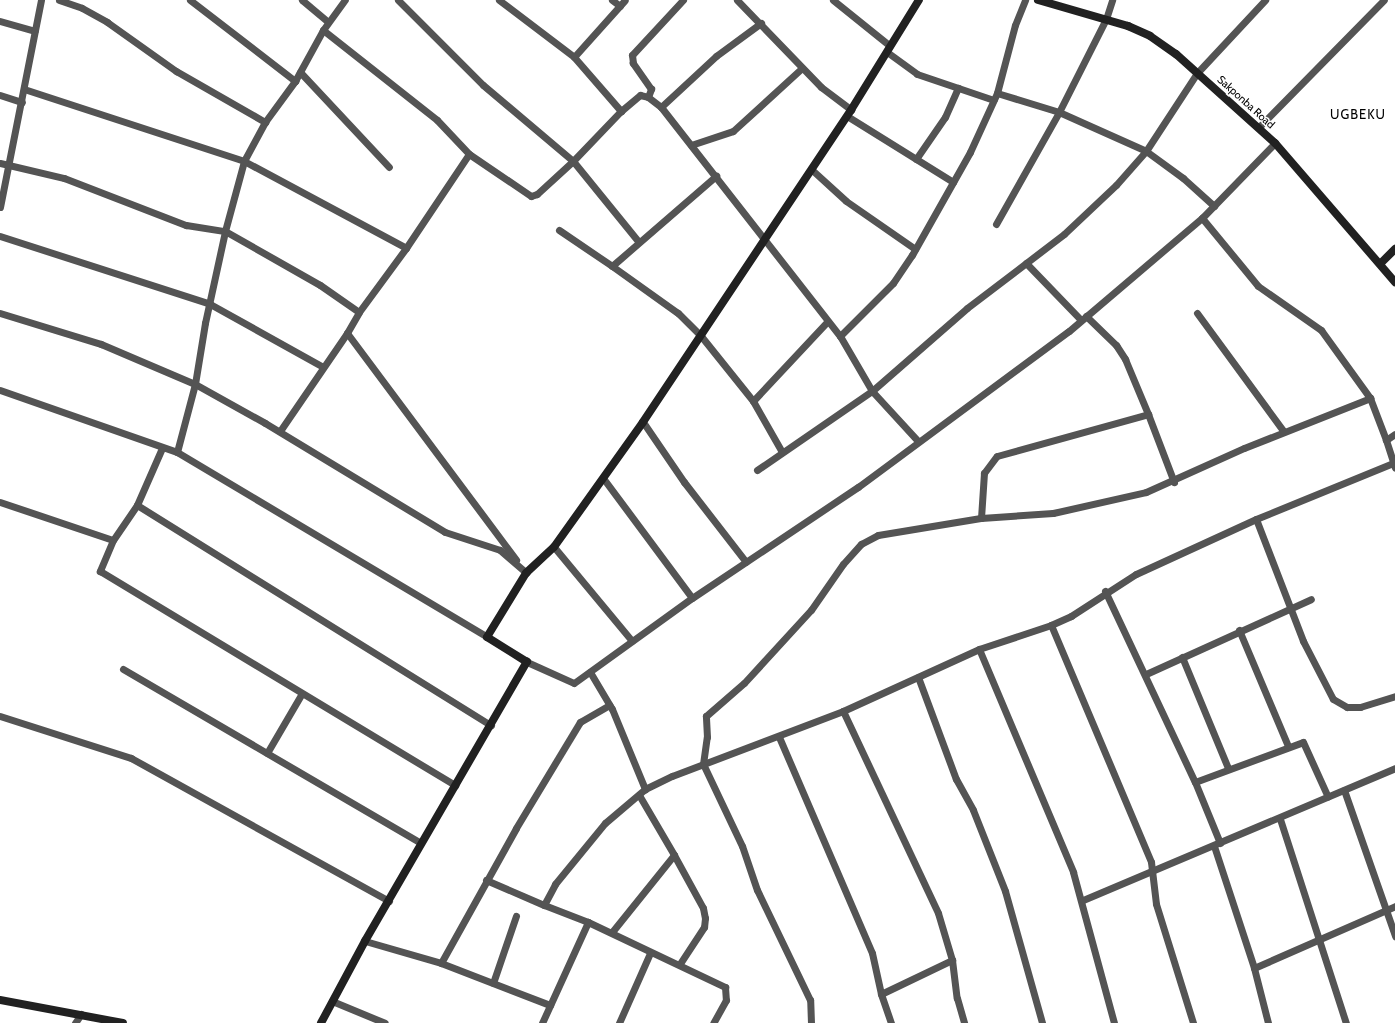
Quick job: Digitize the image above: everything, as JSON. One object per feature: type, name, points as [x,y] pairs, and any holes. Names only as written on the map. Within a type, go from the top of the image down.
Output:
[{"type":"street","points":[[0,207],[41,0]]},
{"type":"street","points":[[59,0],[82,8],[107,22],[176,71],[265,122]]},
{"type":"street","points":[[190,0],[295,81]]},
{"type":"street","points":[[302,0],[328,22]]},
{"type":"street","points":[[178,452],[195,384],[225,231],[244,161],[265,122],[295,81],[323,30],[345,0]]},
{"type":"street","points":[[398,0],[483,85],[573,161],[638,241]]},
{"type":"street","points":[[499,0],[574,57],[621,110]]},
{"type":"street","points":[[612,0],[620,6]]},
{"type":"street","points":[[574,57],[626,0]]},
{"type":"street","points":[[648,97],[651,89],[633,63],[632,55],[683,0]]},
{"type":"street","points":[[737,0],[761,23],[802,68],[849,113],[916,159],[953,182]]},
{"type":"street","points":[[833,0],[917,74],[958,88],[1059,112],[1146,151],[1183,178],[1214,206]]},
{"type":"street","points":[[487,637],[526,573],[554,547],[643,422],[849,113],[919,0]]},
{"type":"street","points":[[840,336],[893,283],[915,249],[953,182],[995,97],[1015,25],[1025,0]]},
{"type":"street","name":"Sakponba Road","points":[[1038,0],[1106,19],[1150,36],[1176,54],[1259,127],[1275,143],[1381,263],[1395,282]]},
{"type":"street","points":[[996,224],[1059,112],[1106,19],[1112,0]]},
{"type":"street","points":[[758,470],[872,390],[967,308],[1064,234],[1105,196],[1146,151],[1197,73],[1265,0]]},
{"type":"street","points":[[1259,127],[1384,0]]},
{"type":"street","points":[[0,21],[35,31]]},
{"type":"street","points":[[662,108],[716,56],[761,23]]},
{"type":"street","points":[[323,30],[437,120],[469,154],[531,196],[537,194],[573,161],[621,110],[640,95],[648,97],[662,108],[716,176],[827,322],[840,336],[872,390],[918,441]]},
{"type":"street","points":[[691,145],[733,131],[802,68]]},
{"type":"street","points":[[300,72],[389,167]]},
{"type":"street","points":[[916,159],[945,117],[958,88]]},
{"type":"street","points":[[24,89],[244,161],[406,248]]},
{"type":"street","points":[[0,95],[22,102]]},
{"type":"street","points":[[0,390],[162,448],[178,452],[527,662],[574,683],[692,598],[858,487],[1084,318],[1202,218],[1275,143]]},
{"type":"street","points":[[280,431],[347,333],[359,312],[406,248],[469,154]]},
{"type":"street","points":[[0,163],[64,178],[186,225],[225,231],[320,285],[359,312]]},
{"type":"street","points":[[811,168],[846,200],[915,249]]},
{"type":"street","points":[[612,266],[638,241],[716,176]]},
{"type":"street","points":[[544,905],[555,884],[605,823],[646,789],[703,764],[779,737],[843,711],[979,649],[1051,625],[1076,612],[1105,592],[1136,574],[1256,519],[1394,466],[1370,398],[1321,330],[1258,286],[1202,218]]},
{"type":"street","points":[[559,230],[678,313],[701,336],[753,401],[782,452]]},
{"type":"street","points":[[0,236],[210,304],[323,367]]},
{"type":"street","points":[[1381,263],[1395,249]]},
{"type":"street","points":[[1026,263],[1119,349],[1148,414],[1174,482]]},
{"type":"street","points":[[0,313],[101,344],[195,384],[280,431],[445,532],[500,550],[526,573]]},
{"type":"street","points":[[1196,313],[1284,432]]},
{"type":"street","points":[[753,401],[827,322]]},
{"type":"street","points":[[347,333],[526,573]]},
{"type":"street","points":[[811,1023],[810,1000],[757,890],[742,846],[703,764],[707,737],[706,716],[744,683],[811,610],[843,564],[861,544],[878,536],[981,518],[1053,513],[1113,501],[1174,482],[1284,432],[1370,398]]},
{"type":"street","points":[[981,518],[984,473],[997,456],[1148,414]]},
{"type":"street","points":[[643,422],[684,482],[746,562]]},
{"type":"street","points":[[1386,440],[1395,434]]},
{"type":"street","points":[[162,448],[137,505],[113,540],[100,571],[455,785]]},
{"type":"street","points":[[603,478],[692,598]]},
{"type":"street","points":[[0,502],[113,540]]},
{"type":"street","points":[[137,505],[491,725]]},
{"type":"street","points":[[1256,519],[1289,607],[1318,673],[1333,699],[1347,707],[1360,707],[1395,696]]},
{"type":"street","points":[[554,547],[632,641]]},
{"type":"street","points":[[1105,592],[1146,674],[1195,782],[1217,845],[1254,968],[1268,1023]]},
{"type":"street","points":[[1146,674],[1289,607],[1311,599]]},
{"type":"street","points":[[1051,625],[1151,862],[1156,904],[1193,1023]]},
{"type":"street","points":[[1239,630],[1288,746]]},
{"type":"street","points":[[979,649],[1083,900],[1114,1023]]},
{"type":"street","points":[[1182,657],[1228,768]]},
{"type":"street","points":[[320,1023],[421,843],[527,662]]},
{"type":"street","points":[[123,669],[421,843]]},
{"type":"street","points":[[590,672],[609,705],[646,789]]},
{"type":"street","points":[[918,677],[956,779],[973,810],[1005,891],[1042,1023]]},
{"type":"street","points":[[267,753],[302,693]]},
{"type":"street","points":[[441,963],[486,880],[580,722],[609,705]]},
{"type":"street","points":[[843,711],[938,913],[952,960],[957,998],[964,1023]]},
{"type":"street","points":[[0,716],[131,758],[389,901]]},
{"type":"street","points":[[779,737],[856,912],[872,953],[881,994],[890,1023]]},
{"type":"street","points":[[1195,782],[1288,746],[1305,743],[1328,797]]},
{"type":"street","points":[[1083,900],[1217,845],[1395,768]]},
{"type":"street","points":[[1344,790],[1395,936]]},
{"type":"street","points":[[639,795],[703,908],[705,918],[704,927],[679,965]]},
{"type":"street","points":[[1280,818],[1346,1023]]},
{"type":"street","points":[[612,932],[674,855]]},
{"type":"street","points":[[486,880],[612,932],[650,953],[725,987],[726,1000],[713,1023]]},
{"type":"street","points":[[1254,968],[1318,938],[1395,906]]},
{"type":"street","points":[[493,983],[516,916]]},
{"type":"street","points":[[542,1023],[588,922]]},
{"type":"street","points":[[365,941],[441,963],[550,1005]]},
{"type":"street","points":[[619,1023],[650,953]]},
{"type":"street","points":[[881,994],[952,960]]},
{"type":"street","points":[[0,1000],[81,1014],[122,1023]]},
{"type":"street","points":[[332,1001],[385,1023]]},
{"type":"street","points":[[75,1023],[81,1014]]},
{"type":"district","name":"UGBEKU","points":[[1358,114]]}]
